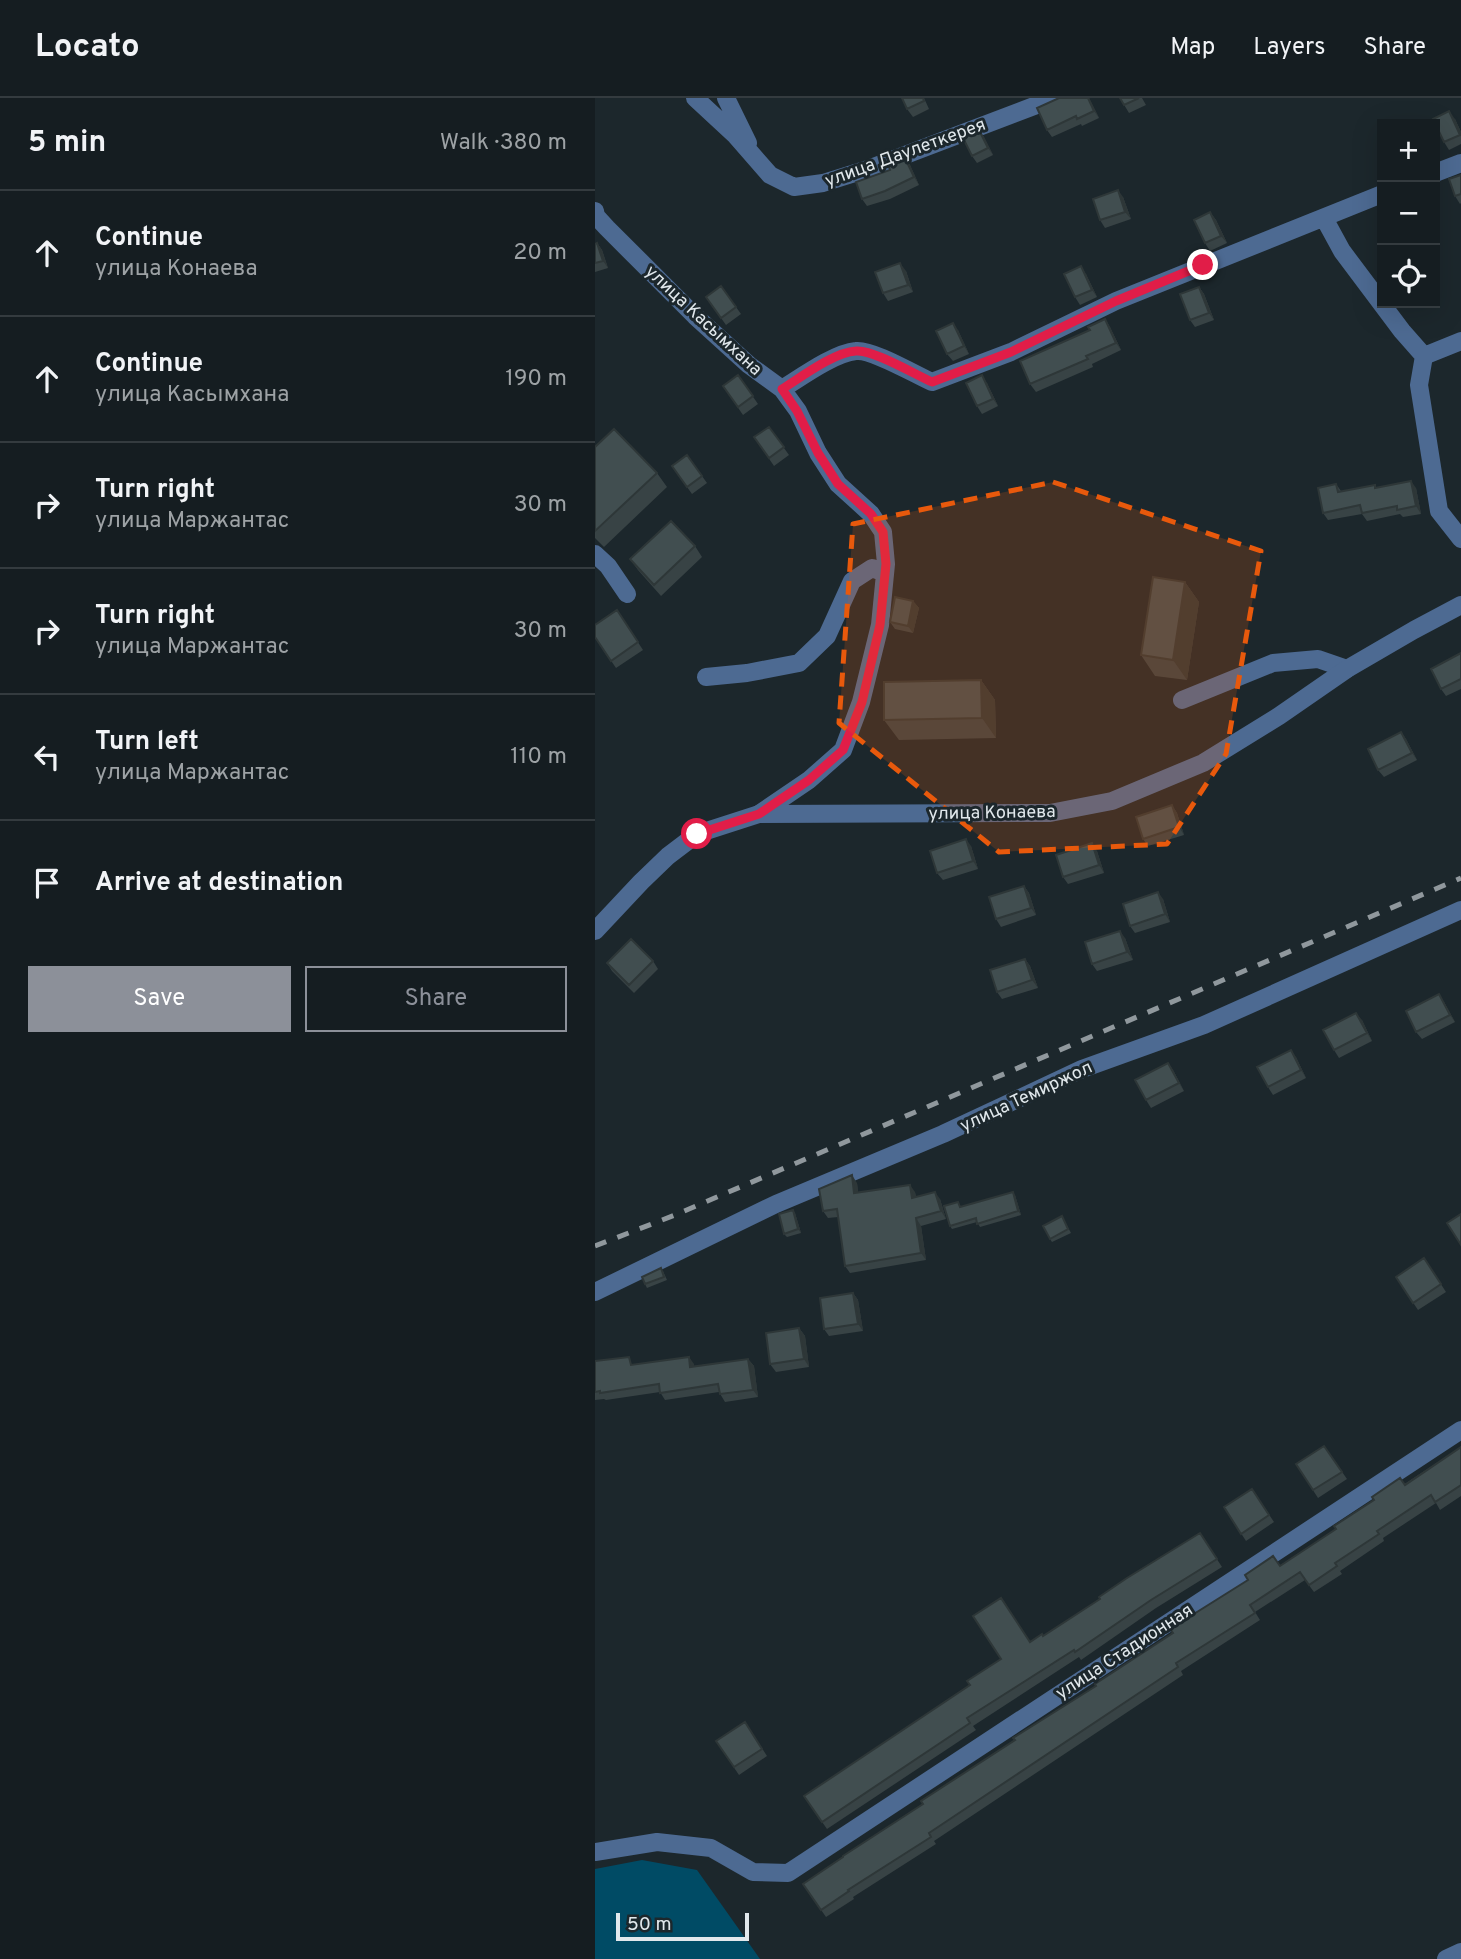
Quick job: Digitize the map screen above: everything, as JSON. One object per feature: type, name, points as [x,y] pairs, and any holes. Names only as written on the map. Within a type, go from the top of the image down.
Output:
[{"type":"street","points":[[695,98],[736,136],[756,159]]},
{"type":"street","points":[[726,98],[756,159]]},
{"type":"street","name":"улица Даулеткерея","points":[[756,159],[770,175],[793,187],[823,183],[871,168],[1055,98]]},
{"type":"street","points":[[1440,171],[1461,163]]},
{"type":"street","points":[[782,389],[843,354],[857,350],[870,353],[932,382],[1011,352],[1129,295],[1377,196]]},
{"type":"street","name":"улица Касымхана","points":[[595,214],[695,316],[749,365],[782,389],[838,484],[871,514],[883,532],[885,573],[877,638],[862,702],[843,750],[809,780],[759,814]]},
{"type":"street","points":[[1324,218],[1342,251],[1424,356]]},
{"type":"street","points":[[1424,356],[1461,341]]},
{"type":"street","points":[[1424,356],[1419,385],[1439,511],[1461,539]]},
{"type":"street","points":[[595,554],[608,566],[627,594]]},
{"type":"street","points":[[706,677],[747,673],[799,663],[827,636],[852,581],[872,568],[885,573]]},
{"type":"street","name":"улица Конаева","points":[[595,931],[668,856],[697,834],[759,814],[1050,813],[1112,800],[1203,763],[1279,716],[1347,669],[1461,605]]},
{"type":"street","points":[[1182,700],[1273,663],[1318,659],[1347,669]]},
{"type":"street","name":"улица Темиржол","points":[[595,1292],[776,1204],[943,1134],[1082,1069],[1203,1025],[1461,910]]},
{"type":"street","name":"улица Стадионная","points":[[595,1852],[657,1842],[711,1848],[753,1872],[788,1873],[1461,1430]]},
{"type":"street","points":[[1446,1959],[1461,1952]]},
{"type":"highlighted area","points":[[1053,482],[1261,551],[1226,754],[1167,844],[999,852],[839,723],[853,524]]},
{"type":"shaded area","points":[[642,1860],[697,1870],[760,1959],[595,1959],[595,1869]]},
{"type":"building","points":[[902,98],[923,98],[924,101],[907,109]]},
{"type":"building","points":[[1059,98],[1088,98],[1094,111],[1077,119],[1076,116],[1047,130],[1037,108]]},
{"type":"building","points":[[1120,98],[1139,98],[1124,105]]},
{"type":"building","points":[[1449,111],[1460,135],[1444,142],[1440,134],[1440,119],[1433,119]]},
{"type":"building","points":[[979,130],[988,148],[972,156],[962,136]]},
{"type":"building","points":[[905,158],[914,177],[862,199],[856,182],[890,170],[888,164]]},
{"type":"building","points":[[1461,175],[1461,194],[1455,196],[1449,179]]},
{"type":"building","points":[[1118,190],[1125,212],[1100,220],[1093,199]]},
{"type":"building","points":[[1210,212],[1221,236],[1205,243],[1194,220]]},
{"type":"building","points":[[597,243],[603,261],[595,263],[595,244]]},
{"type":"building","points":[[900,263],[908,285],[883,293],[875,272]]},
{"type":"building","points":[[1081,266],[1092,290],[1075,297],[1064,274]]},
{"type":"building","points":[[721,286],[736,307],[721,318],[706,297]]},
{"type":"building","points":[[1199,287],[1209,313],[1190,320],[1180,294]]},
{"type":"building","points":[[1105,319],[1116,343],[1086,356],[1088,359],[1030,384],[1020,361],[1090,330],[1088,327]]},
{"type":"building","points":[[953,323],[964,346],[947,354],[936,331]]},
{"type":"building","points":[[738,375],[753,396],[738,407],[723,386]]},
{"type":"building","points":[[982,375],[993,399],[977,406],[966,383]]},
{"type":"building","points":[[769,427],[784,447],[769,458],[754,437]]},
{"type":"building","points":[[614,429],[657,473],[595,531],[595,447]]},
{"type":"building","points":[[687,455],[702,476],[687,487],[672,466]]},
{"type":"building","points":[[1411,481],[1416,506],[1397,510],[1397,506],[1362,513],[1360,505],[1323,513],[1318,488],[1336,484],[1338,492]]},
{"type":"building","points":[[671,521],[695,546],[654,585],[630,559]]},
{"type":"building","points":[[1153,577],[1185,582],[1173,660],[1141,655]]},
{"type":"building","points":[[895,597],[913,601],[908,626],[890,622]]},
{"type":"building","points":[[617,610],[638,642],[611,661],[595,637],[595,625]]},
{"type":"building","points":[[1461,653],[1461,679],[1441,689],[1431,669]]},
{"type":"building","points":[[981,680],[982,718],[884,720],[884,682]]},
{"type":"building","points":[[1401,732],[1412,753],[1378,770],[1368,749]]},
{"type":"building","points":[[1172,805],[1179,827],[1143,839],[1136,817]]},
{"type":"building","points":[[966,839],[973,861],[937,873],[930,851]]},
{"type":"building","points":[[1092,843],[1099,865],[1063,877],[1056,855]]},
{"type":"building","points":[[1024,886],[1031,908],[996,919],[989,897]]},
{"type":"building","points":[[1158,892],[1165,914],[1130,926],[1123,904]]},
{"type":"building","points":[[1120,931],[1127,952],[1092,964],[1085,942]]},
{"type":"building","points":[[631,939],[653,961],[629,985],[607,963]]},
{"type":"building","points":[[1025,959],[1032,980],[997,992],[990,970]]},
{"type":"building","points":[[1439,994],[1450,1015],[1416,1032],[1406,1011]]},
{"type":"building","points":[[1356,1013],[1367,1033],[1334,1050],[1323,1030]]},
{"type":"building","points":[[1291,1050],[1301,1070],[1268,1087],[1257,1067]]},
{"type":"building","points":[[1168,1063],[1179,1083],[1146,1100],[1135,1080]]},
{"type":"building","points":[[852,1175],[854,1193],[910,1185],[912,1198],[935,1192],[941,1211],[916,1218],[921,1253],[845,1266],[837,1209],[823,1211],[819,1189]]},
{"type":"building","points":[[1013,1192],[1018,1211],[977,1224],[976,1218],[950,1226],[944,1206],[958,1202],[960,1207]]},
{"type":"building","points":[[793,1210],[798,1229],[784,1234],[779,1214]]},
{"type":"building","points":[[1461,1214],[1461,1245],[1447,1223]]},
{"type":"building","points":[[1062,1216],[1068,1229],[1050,1239],[1043,1226]]},
{"type":"building","points":[[1424,1258],[1441,1284],[1413,1303],[1396,1277]]},
{"type":"building","points":[[661,1268],[664,1277],[645,1284],[642,1277]]},
{"type":"building","points":[[853,1293],[858,1324],[824,1329],[820,1298]]},
{"type":"building","points":[[799,1328],[804,1359],[770,1364],[766,1333]]},
{"type":"building","points":[[629,1357],[631,1365],[689,1357],[690,1367],[748,1359],[753,1390],[720,1394],[718,1384],[660,1393],[659,1384],[595,1392],[595,1361]]},
{"type":"building","points":[[1324,1446],[1342,1472],[1313,1490],[1296,1464]]},
{"type":"building","points":[[1461,1447],[1461,1485],[1435,1502],[1431,1495],[1377,1531],[1379,1534],[1335,1563],[1337,1566],[1309,1585],[1300,1572],[1250,1605],[1255,1613],[1176,1663],[1178,1667],[929,1833],[931,1837],[821,1910],[803,1884],[923,1804],[921,1801],[1015,1740],[1013,1738],[1173,1633],[1170,1629],[1248,1580],[1245,1575],[1273,1556],[1280,1566],[1336,1529],[1334,1526],[1374,1500],[1372,1497],[1400,1478],[1405,1485]]},
{"type":"building","points":[[1252,1489],[1269,1515],[1241,1534],[1224,1507]]},
{"type":"building","points":[[1200,1533],[1217,1559],[1075,1652],[1074,1650],[967,1718],[970,1723],[822,1822],[804,1796],[970,1685],[967,1681],[1001,1659],[973,1616],[1001,1598],[1030,1642]]},
{"type":"building","points":[[745,1722],[762,1749],[734,1767],[716,1741]]},
{"type":"railway","points":[[595,1246],[675,1215],[1461,878]]},
{"type":"route","points":[[697,834],[759,814],[809,780],[843,750],[862,702],[880,625],[886,564],[883,532],[871,514],[838,484],[782,389],[816,368],[857,350],[870,353],[932,382],[1011,352],[1116,301],[1203,265]]}]
